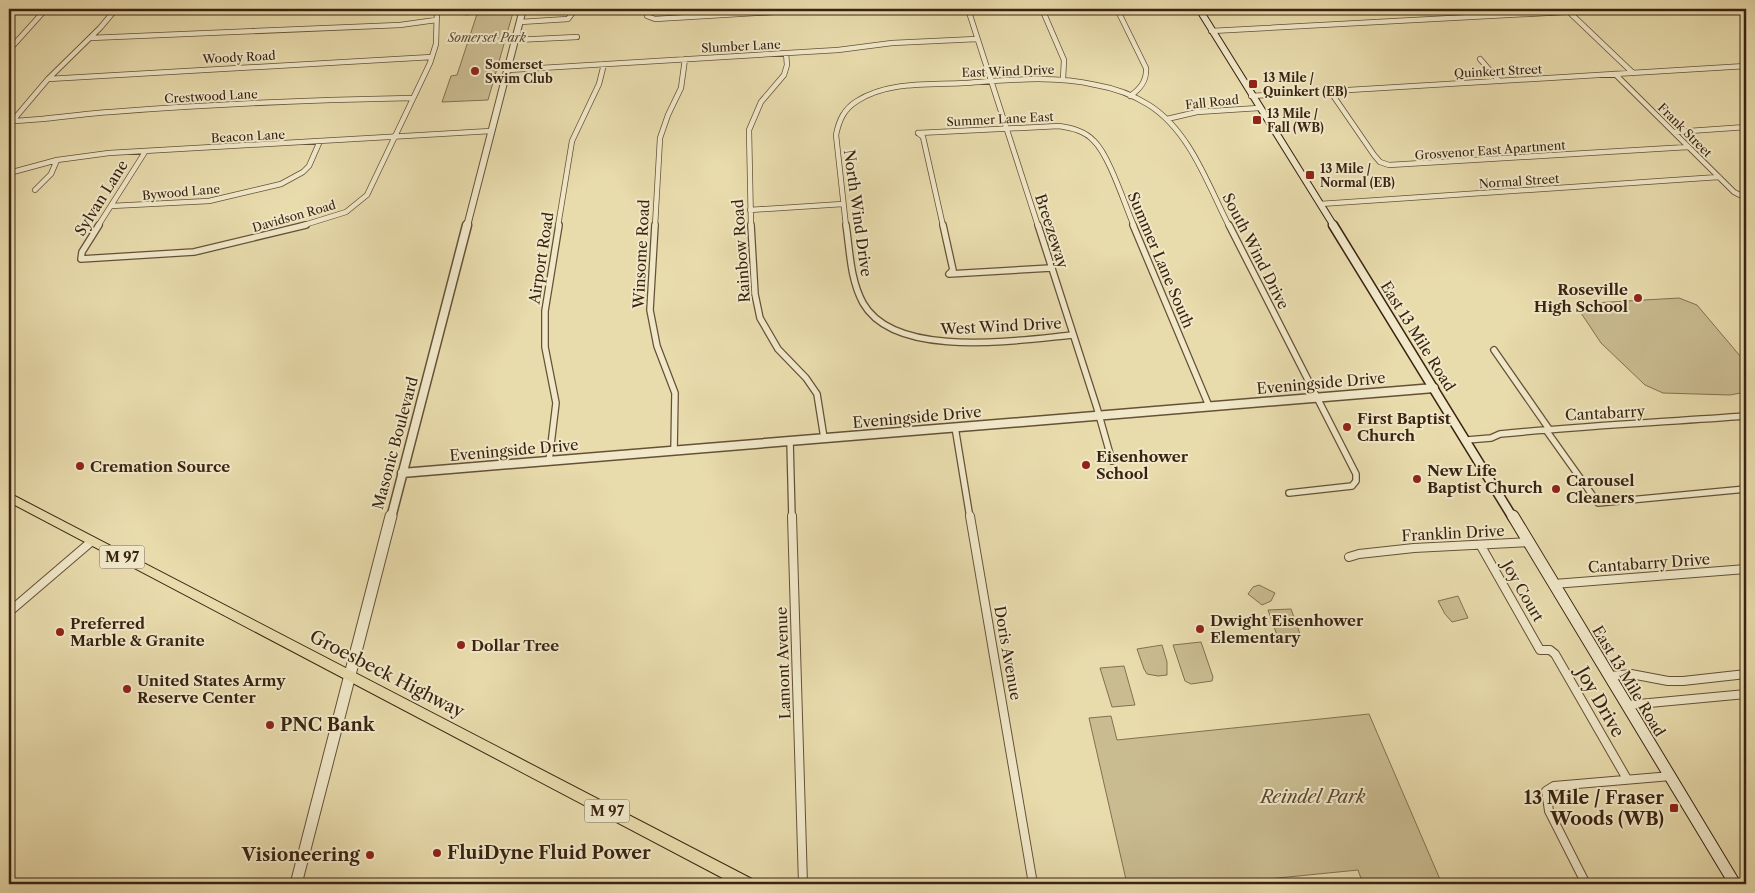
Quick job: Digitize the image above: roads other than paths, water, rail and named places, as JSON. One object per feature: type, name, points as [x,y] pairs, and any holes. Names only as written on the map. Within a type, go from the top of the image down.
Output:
[{"type":"main road","name":"Groesbeck Highway","points":[[9,497],[747,884]]},
{"type":"street","points":[[9,50],[46,9]]},
{"type":"street","points":[[10,123],[48,79],[90,38],[116,9]]},
{"type":"street","name":"Davidson Road","points":[[81,259],[188,253],[296,228],[335,216],[354,207],[366,194],[432,57],[436,44],[437,9]]},
{"type":"street","name":"Masonic Boulevard","points":[[296,884],[523,9]]},
{"type":"street","points":[[520,22],[568,19],[574,11],[603,9]]},
{"type":"street","points":[[647,9],[647,16],[649,18],[825,9]]},
{"type":"street","name":"Breezeway","points":[[968,9],[1112,460]]},
{"type":"street","points":[[1042,9],[1064,60],[1063,79]]},
{"type":"street","points":[[1117,9],[1147,73],[1143,84],[1130,96]]},
{"type":"street","name":"East 13 Mile Road","points":[[1199,9],[1467,440],[1736,884]]},
{"type":"street","points":[[1212,31],[1567,10],[1620,9]]},
{"type":"street","points":[[1567,10],[1633,73]]},
{"type":"street","points":[[90,38],[380,26],[436,20]]},
{"type":"street","points":[[515,40],[577,37]]},
{"type":"street","name":"Slumber Lane","points":[[507,70],[854,49],[892,43],[977,39]]},
{"type":"street","name":"Rainbow Road","points":[[786,53],[787,65],[784,75],[761,102],[748,130],[755,294],[760,318],[778,349],[806,378],[817,394],[824,438]]},
{"type":"street","name":"Woody Road","points":[[48,79],[432,57]]},
{"type":"street","name":"Winsome Road","points":[[674,451],[675,393],[657,346],[650,310],[659,147],[663,128],[681,88],[685,59]]},
{"type":"street","points":[[1480,59],[1500,81]]},
{"type":"street","name":"Airport Road","points":[[548,461],[556,403],[546,355],[546,311],[572,141],[583,115],[599,86],[604,64]]},
{"type":"street","name":"Quinkert Street","points":[[1252,96],[1746,66]]},
{"type":"street","name":"Frank Street","points":[[1615,74],[1719,178],[1734,192],[1745,197]]},
{"type":"street","name":"East Wind Drive","points":[[872,94],[903,86],[1063,79],[1098,85],[1130,96],[1153,108],[1167,119]]},
{"type":"street","name":"Grosvenor East Apartment","points":[[1330,91],[1374,156],[1380,162],[1389,165],[1688,147]]},
{"type":"street","name":"North Wind Drive","points":[[872,94],[848,108],[836,126],[835,136],[854,283],[857,293],[873,314],[902,333]]},
{"type":"street","name":"Crestwood Lane","points":[[10,123],[100,113],[321,100],[412,98]]},
{"type":"street","name":"Fall Road","points":[[1167,119],[1197,112],[1259,108]]},
{"type":"street","name":"South Wind Drive","points":[[1167,119],[1187,145],[1354,469],[1356,481],[1354,485],[1289,493]]},
{"type":"street","name":"Summer Lane East","points":[[1051,268],[949,274],[953,270],[923,137],[918,133],[1059,126],[1081,131]]},
{"type":"street","points":[[1675,132],[1746,127]]},
{"type":"street","name":"Beacon Lane","points":[[9,173],[57,160],[90,155],[491,131]]},
{"type":"street","name":"Summer Lane South","points":[[1081,131],[1095,141],[1103,153],[1209,406]]},
{"type":"street","name":"Bywood Lane","points":[[111,206],[209,201],[281,184],[303,172],[309,166],[320,142]]},
{"type":"street","name":"Sylvan Lane","points":[[81,259],[82,252],[144,152]]},
{"type":"street","points":[[35,190],[50,174],[57,160]]},
{"type":"street","name":"Normal Street","points":[[1320,204],[1719,178]]},
{"type":"street","points":[[750,210],[844,204]]},
{"type":"street","name":"West Wind Drive","points":[[902,333],[933,342],[958,344],[1073,335]]},
{"type":"street","points":[[1494,350],[1598,503],[1746,489]]},
{"type":"street","name":"Eveningside Drive","points":[[402,473],[1434,388]]},
{"type":"street","name":"Cantabarry","points":[[1467,440],[1491,438],[1500,434],[1594,425],[1616,426],[1746,416]]},
{"type":"street","name":"Doris Avenue","points":[[955,427],[1033,884]]},
{"type":"street","name":"Lamont Avenue","points":[[790,441],[803,884]]},
{"type":"street","points":[[9,612],[92,541]]},
{"type":"street","name":"Franklin Drive","points":[[1349,557],[1358,553],[1371,554],[1446,544],[1481,546],[1529,542]]},
{"type":"street","name":"Joy Court","points":[[1481,546],[1540,650]]},
{"type":"street","name":"Cantabarry Drive","points":[[1554,584],[1746,569]]},
{"type":"street","name":"Joy Drive","points":[[1540,650],[1548,649],[1555,654],[1627,779]]},
{"type":"street","points":[[1610,676],[1631,674],[1683,681],[1746,674]]},
{"type":"street","points":[[1628,705],[1746,694]]},
{"type":"street","points":[[1586,884],[1547,806],[1546,791],[1554,786],[1671,776]]},
{"type":"place","name":"Somerset Swim Club","points":[[475,71]]},
{"type":"place","name":"13 Mile / Quinkert (EB)","points":[[1253,84]]},
{"type":"place","name":"13 Mile / Fall (WB)","points":[[1257,120]]},
{"type":"place","name":"13 Mile / Normal (EB)","points":[[1310,175]]},
{"type":"place","name":"Roseville High School","points":[[1638,298]]},
{"type":"place","name":"First Baptist Church","points":[[1347,427]]},
{"type":"place","name":"Eisenhower School","points":[[1086,465]]},
{"type":"place","name":"Cremation Source","points":[[80,466]]},
{"type":"place","name":"New Life Baptist Church","points":[[1417,479]]},
{"type":"place","name":"Carousel Cleaners","points":[[1556,489]]},
{"type":"place","name":"Dwight Eisenhower Elementary","points":[[1200,629]]},
{"type":"place","name":"Preferred Marble & Granite","points":[[60,632]]},
{"type":"place","name":"Dollar Tree","points":[[461,645]]},
{"type":"place","name":"United States Army Reserve Center","points":[[127,689]]},
{"type":"place","name":"PNC Bank","points":[[270,725]]},
{"type":"place","name":"13 Mile / Fraser Woods (WB)","points":[[1674,808]]},
{"type":"place","name":"FluiDyne Fluid Power","points":[[437,853]]},
{"type":"place","name":"Visioneering","points":[[370,855]]},
{"type":"park label","name":"Somerset Park","points":[[487,37]]},
{"type":"park label","name":"Reindel Park","points":[[1313,797]]}]
